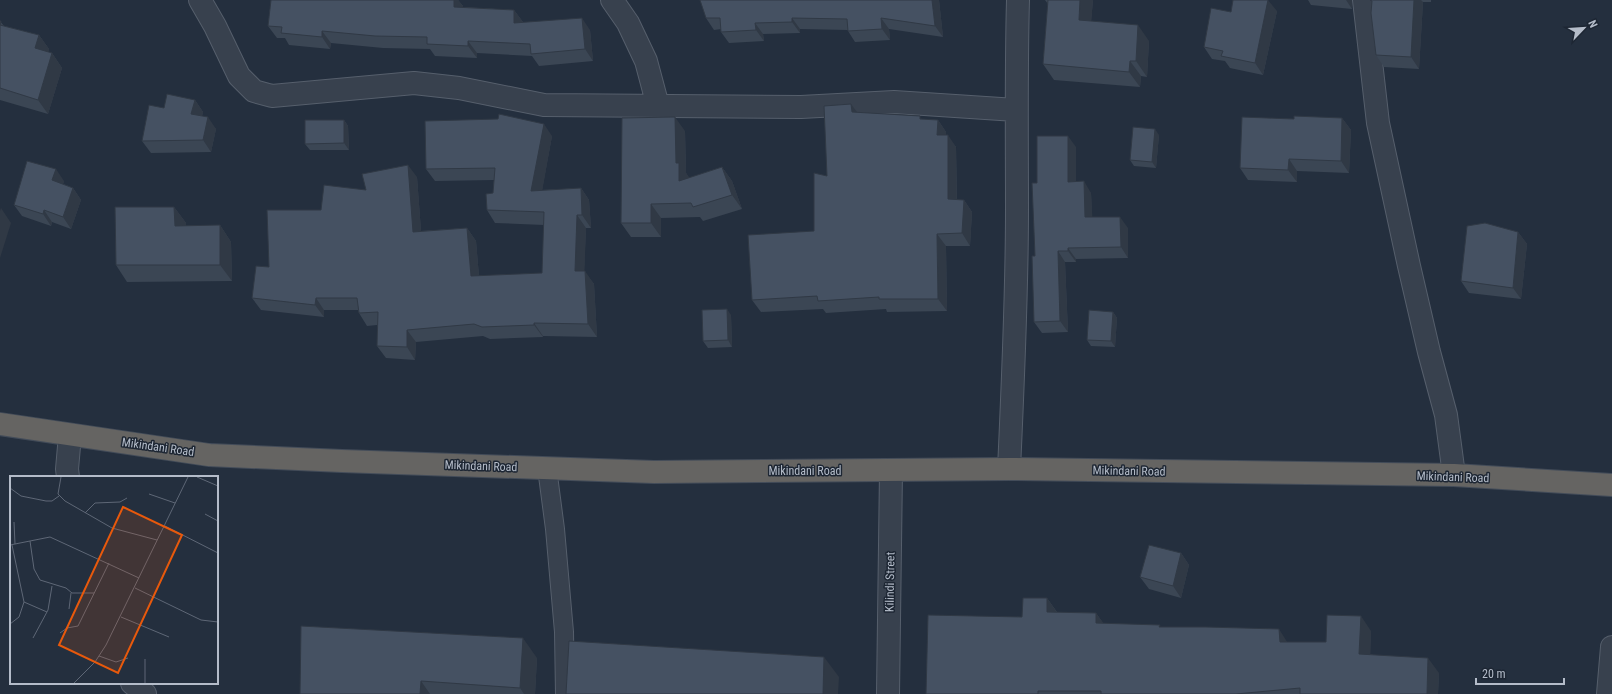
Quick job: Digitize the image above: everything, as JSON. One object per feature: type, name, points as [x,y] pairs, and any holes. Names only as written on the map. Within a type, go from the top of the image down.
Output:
[{"type":"highway","name":"Mikindani Road","points":[[0,424],[209,455],[342,461],[654,472],[1009,469],[1454,475],[1612,485]]},
{"type":"street","points":[[200,0],[215,26],[239,76],[254,91],[272,96],[414,83],[459,88],[544,105],[801,107],[894,102],[1016,110]]},
{"type":"street","points":[[612,0],[628,23],[646,61],[658,106]]},
{"type":"street","points":[[1009,469],[1015,333],[1018,0]]},
{"type":"street","points":[[1364,0],[1378,123],[1412,280],[1446,415],[1454,475]]},
{"type":"street","points":[[68,476],[67,469],[70,435]]},
{"type":"street","name":"Kilindi Street","points":[[888,694],[891,471]]},
{"type":"street","points":[[1608,694],[1612,647]]},
{"type":"street","points":[[133,684],[145,694]]},
{"type":"lane","points":[[547,468],[556,529],[564,632],[565,694]]},
{"type":"building","points":[[271,0],[454,0],[454,7],[514,10],[514,23],[582,18],[585,49],[531,54],[530,44],[468,41],[468,46],[427,44],[427,37],[375,36],[322,31],[322,37],[281,33],[282,27],[268,26]]},
{"type":"building","points":[[700,0],[932,0],[935,26],[881,18],[882,29],[848,31],[847,19],[792,18],[792,22],[755,23],[756,30],[721,32],[720,18],[706,18]]},
{"type":"building","points":[[1048,0],[1080,0],[1079,20],[1138,25],[1136,61],[1130,61],[1129,72],[1043,64]]},
{"type":"building","points":[[1233,0],[1268,0],[1255,63],[1221,56],[1223,51],[1204,47],[1211,8],[1231,12]]},
{"type":"building","points":[[1370,0],[1414,0],[1411,57],[1376,55],[1371,13],[1372,1]]},
{"type":"building","points":[[0,25],[39,35],[35,48],[52,53],[38,100],[0,88]]},
{"type":"building","points":[[167,94],[195,100],[191,114],[208,117],[203,140],[142,141],[149,105],[164,108]]},
{"type":"building","points":[[851,104],[852,112],[920,116],[920,119],[938,120],[937,135],[948,135],[948,199],[964,200],[962,233],[937,234],[938,299],[879,299],[879,297],[818,301],[817,296],[752,300],[748,235],[814,231],[814,173],[827,176],[824,106]]},
{"type":"building","points":[[499,114],[544,124],[531,191],[581,188],[582,215],[577,215],[575,271],[585,271],[588,324],[534,323],[534,325],[482,327],[474,324],[407,330],[407,347],[377,346],[378,312],[359,313],[357,298],[316,298],[315,305],[252,298],[256,266],[269,267],[267,210],[321,210],[324,185],[366,190],[362,174],[408,165],[413,232],[467,228],[471,276],[542,273],[544,212],[487,210],[486,194],[493,193],[495,168],[426,169],[425,121],[498,119]]},
{"type":"building","points":[[1294,116],[1342,118],[1341,161],[1289,159],[1288,170],[1240,168],[1242,117],[1294,119]]},
{"type":"building","points":[[675,117],[676,163],[679,163],[679,181],[722,167],[732,195],[693,207],[691,203],[651,204],[651,223],[621,223],[622,118]]},
{"type":"building","points":[[305,120],[344,120],[344,143],[305,144]]},
{"type":"building","points":[[1133,127],[1155,129],[1152,162],[1130,160]]},
{"type":"building","points":[[1037,136],[1068,136],[1068,182],[1084,181],[1085,217],[1120,217],[1121,247],[1068,248],[1068,251],[1058,251],[1060,321],[1034,322],[1032,256],[1035,256],[1032,183],[1037,183]]},
{"type":"building","points":[[27,161],[56,169],[52,180],[73,188],[63,217],[44,210],[43,214],[14,205]]},
{"type":"building","points":[[115,207],[174,207],[175,226],[220,225],[220,265],[116,265]]},
{"type":"building","points":[[1485,223],[1518,232],[1513,288],[1461,281],[1467,226]]},
{"type":"building","points":[[727,309],[728,340],[703,341],[702,310]]},
{"type":"building","points":[[1089,310],[1113,312],[1111,341],[1087,340]]},
{"type":"building","points":[[1149,545],[1181,553],[1173,586],[1140,577]]},
{"type":"building","points":[[1023,598],[1047,598],[1047,612],[1096,613],[1096,623],[1160,625],[1159,627],[1279,629],[1280,642],[1326,642],[1327,615],[1361,616],[1359,654],[1428,658],[1427,694],[1300,694],[1300,688],[1236,694],[1101,694],[1101,691],[1038,691],[1038,694],[926,694],[928,615],[1022,617]]},
{"type":"building","points":[[301,626],[523,638],[520,688],[421,681],[420,694],[300,694]]},
{"type":"building","points":[[569,641],[824,657],[823,694],[566,694]]}]
